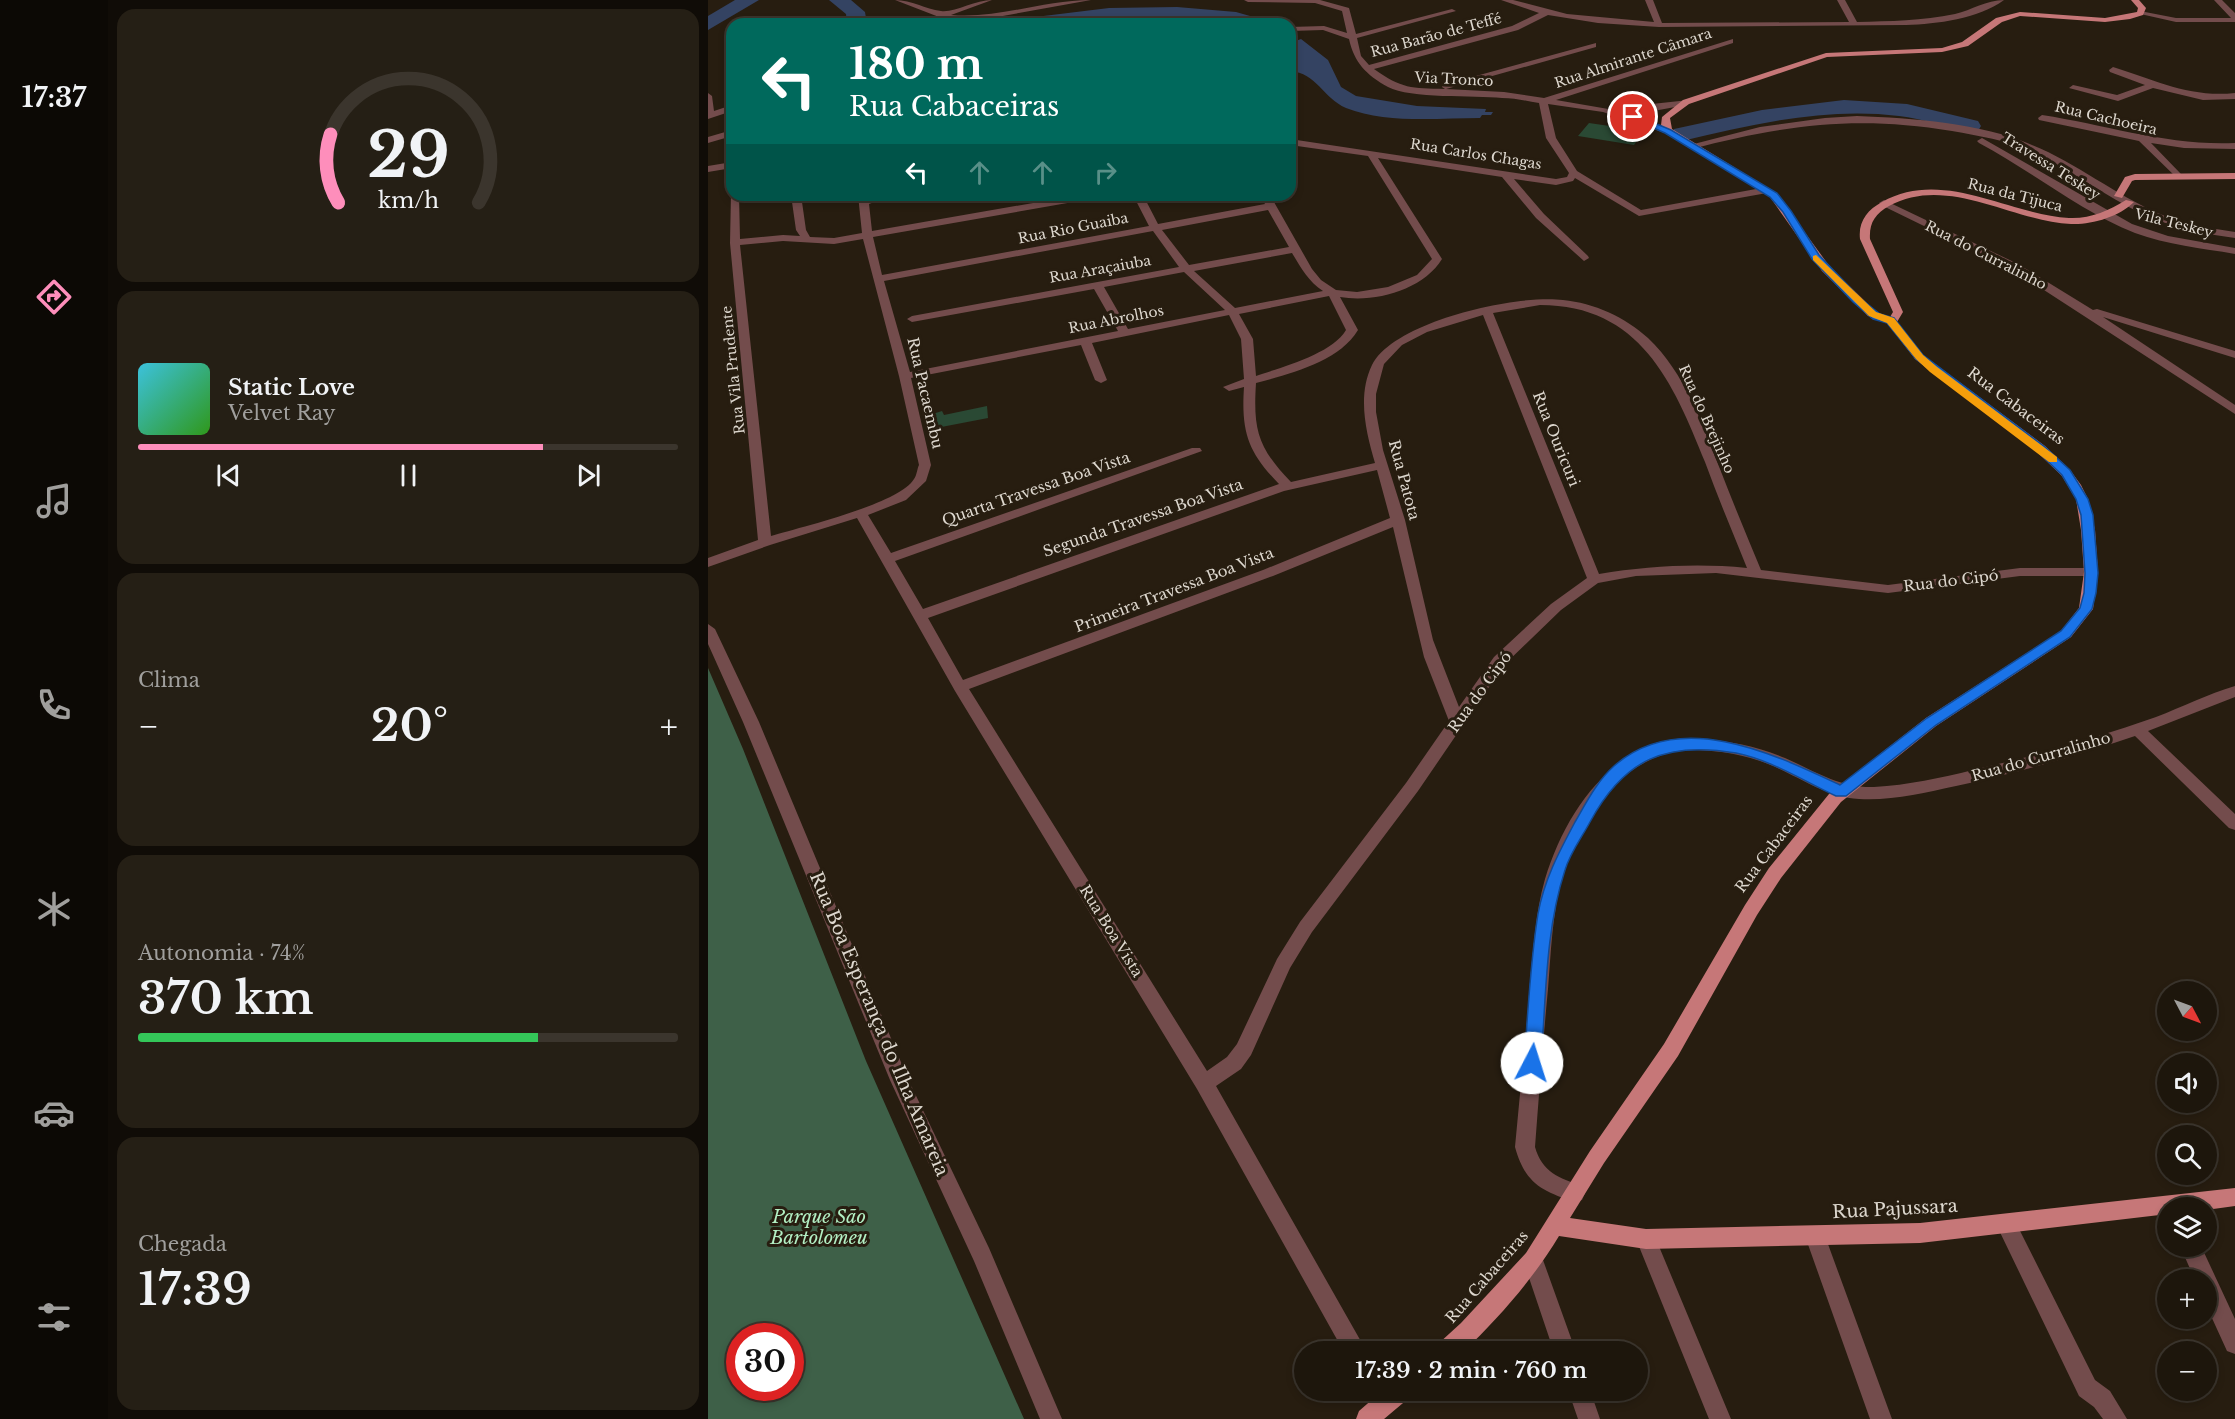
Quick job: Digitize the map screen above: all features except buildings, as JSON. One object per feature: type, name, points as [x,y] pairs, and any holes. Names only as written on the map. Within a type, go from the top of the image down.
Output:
[{"type":"main road","points":[[1668,131],[1665,124],[1666,117],[1686,102],[1826,56],[1917,53],[1955,47],[2009,16],[2033,14],[2105,20],[2120,19],[2140,13],[2142,8],[2135,0]]},
{"type":"main road","name":"Rua Cabaceiras","points":[[1458,1341],[1533,1260],[1597,1156],[1671,1050],[1771,880],[1841,792],[1931,722],[2066,634],[2086,609],[2091,573],[2087,515],[2082,499],[2066,473],[2041,449],[1926,363],[1891,321],[1872,314],[1826,269],[1787,211],[1767,190],[1668,131]]},
{"type":"main road","points":[[2119,196],[2128,179],[2235,176]]},
{"type":"main road","name":"Rua da Tijuca","points":[[1884,203],[1911,194],[1946,193],[1974,197],[2053,219],[2080,221],[2108,216],[2129,202]]},
{"type":"main road","points":[[1884,203],[1870,215],[1864,232],[1865,240],[1898,312],[1897,317],[1891,321]]},
{"type":"main road","name":"Rua Pajussara","points":[[2217,1200],[2235,1197]]},
{"type":"main road","name":"Rua Pajussara","points":[[1556,1226],[1646,1239],[1920,1233],[2157,1208]]},
{"type":"main road","points":[[1367,1419],[1384,1401]]},
{"type":"street","points":[[899,0],[941,15],[961,18]]},
{"type":"street","points":[[941,15],[988,0]]},
{"type":"street","points":[[986,18],[1087,0]]},
{"type":"street","name":"Via Tronco","points":[[1248,0],[1315,2],[1346,10],[1358,57],[1367,68],[1392,86],[1407,90],[1489,93],[1604,109],[1633,117],[1668,131]]},
{"type":"street","points":[[1505,0],[1545,13],[1603,22],[1659,25],[1854,24],[1941,20],[1966,15],[2000,0]]},
{"type":"street","points":[[1649,0],[1659,25]]},
{"type":"street","points":[[1841,0],[1854,24]]},
{"type":"street","points":[[2217,0],[2235,18]]},
{"type":"street","points":[[1296,27],[1318,15],[1315,2]]},
{"type":"street","points":[[1296,29],[1324,28],[1352,37],[1452,11]]},
{"type":"street","name":"Rua Barão de Teffé","points":[[1367,68],[1515,28],[1545,13]]},
{"type":"street","points":[[2140,13],[2176,20],[2235,18]]},
{"type":"street","name":"Rua Almirante Câmara","points":[[1543,101],[1730,41]]},
{"type":"street","points":[[1432,91],[1593,45]]},
{"type":"street","points":[[2113,70],[2153,85],[2198,97],[2235,96]]},
{"type":"street","points":[[2073,88],[2118,98],[2153,85]]},
{"type":"street","points":[[708,96],[709,115],[726,110]]},
{"type":"street","points":[[1543,101],[1551,138],[1574,173],[1639,213],[1767,190]]},
{"type":"street","points":[[1604,109],[1648,109],[1686,102]]},
{"type":"street","points":[[1691,146],[1754,129],[1815,119],[1872,117],[1904,120],[1988,135],[2031,147],[2129,202],[2174,224],[2235,235]]},
{"type":"street","name":"Rua Cachoeira","points":[[2042,118],[2159,144],[2235,146]]},
{"type":"street","points":[[708,140],[726,135]]},
{"type":"street","name":"Travessa Teskey","points":[[1979,139],[2020,160],[2080,202],[2108,216]]},
{"type":"street","points":[[2143,140],[2178,176]]},
{"type":"street","name":"Rua Carlos Chagas","points":[[1296,143],[1556,182],[1570,179],[1574,173]]},
{"type":"street","points":[[1269,201],[1295,249],[1317,282],[1344,297],[1396,287],[1429,271],[1437,259],[1370,153]]},
{"type":"street","points":[[708,169],[726,166]]},
{"type":"street","points":[[1505,174],[1540,216],[1584,258]]},
{"type":"street","name":"Rua Vila Prudente","points":[[734,201],[735,243],[765,542]]},
{"type":"street","points":[[797,201],[801,230],[808,241]]},
{"type":"street","name":"Rua Pacaembu","points":[[708,563],[765,542],[861,513],[901,497],[914,488],[923,474],[925,465],[905,376],[867,235],[863,201]]},
{"type":"street","points":[[735,243],[783,238],[834,241],[1036,201]]},
{"type":"street","points":[[1141,201],[1152,227],[1186,269],[1233,312],[1247,338],[1252,382],[1250,431],[1267,466],[1288,486]]},
{"type":"street","name":"Rua do Curralinho","points":[[1884,203],[2014,266],[2085,310],[2235,410]]},
{"type":"street","name":"Rua Rio Guaiba","points":[[880,279],[1273,206]]},
{"type":"street","name":"Vila Teskey","points":[[2108,216],[2151,234],[2235,251]]},
{"type":"street","name":"Rua Araçaiuba","points":[[912,320],[1295,249]]},
{"type":"street","points":[[1097,285],[1124,332]]},
{"type":"street","points":[[1229,387],[1252,382],[1347,341],[1352,330],[1332,292]]},
{"type":"street","name":"Rua Abrolhos","points":[[905,376],[1332,292]]},
{"type":"street","name":"Rua do Brejinho","points":[[1487,311],[1531,302],[1576,305],[1614,319],[1650,344],[1665,362],[1685,397],[1755,572]]},
{"type":"street","points":[[2085,310],[2134,322],[2235,355]]},
{"type":"street","name":"Rua Patota","points":[[1457,721],[1431,658],[1398,520],[1382,465],[1372,418],[1371,391],[1379,361],[1391,347],[1406,337],[1487,311]]},
{"type":"street","name":"Rua Ouricuri","points":[[1487,311],[1594,579]]},
{"type":"street","points":[[1085,340],[1101,380]]},
{"type":"street","name":"Quarta Travessa Boa Vista","points":[[887,559],[1196,451]]},
{"type":"street","name":"Segunda Travessa Boa Vista","points":[[918,616],[1288,486],[1382,465]]},
{"type":"street","name":"Rua Boa Vista","points":[[861,513],[960,687],[1204,1083],[1350,1341]]},
{"type":"street","name":"Primeira Travessa Boa Vista","points":[[960,687],[1257,577],[1398,520]]},
{"type":"street","name":"Rua do Cipó","points":[[1204,1083],[1234,1063],[1244,1049],[1283,964],[1306,927],[1412,787],[1500,662],[1524,635],[1556,607],[1594,579],[1612,574],[1684,569],[1755,572],[1861,588],[1888,589],[2020,572],[2091,573]]},
{"type":"street","name":"Rua Boa Esperança do Ilha Amareia","points":[[708,629],[751,722],[899,1080],[982,1255],[1051,1419]]},
{"type":"street","name":"Rua do Curralinho","points":[[1841,792],[1909,790],[1975,776],[2041,759],[2137,729],[2235,691]]},
{"type":"street","points":[[2137,729],[2235,824]]},
{"type":"street","points":[[1575,1193],[1555,1186],[1533,1171],[1525,1148],[1546,914],[1558,867],[1595,799],[1619,770],[1645,753],[1675,745],[1738,749],[1779,762],[1841,792]]},
{"type":"street","points":[[2006,1224],[2087,1388],[2102,1399],[2116,1419]]},
{"type":"street","points":[[1815,1236],[1881,1419]]},
{"type":"street","points":[[1646,1239],[1720,1419]]},
{"type":"street","points":[[1533,1260],[1561,1341]]},
{"type":"street","points":[[2217,1304],[2235,1343]]},
{"type":"street","points":[[1583,1401],[1589,1419]]},
{"type":"green space","points":[[1589,123],[1644,131],[1634,145],[1578,136]]},
{"type":"green space","points":[[987,406],[988,418],[931,429],[926,416],[942,411],[944,415]]},
{"type":"green space","name":"Parque São Bartolomeu","points":[[708,668],[743,749],[866,1061],[1024,1419],[708,1419]]},
{"type":"water","points":[[1301,39],[1328,60],[1341,87],[1356,96],[1417,106],[1486,109],[1485,112],[1493,112],[1491,115],[1482,115],[1480,118],[1412,119],[1378,116],[1346,108],[1338,104],[1307,76],[1296,72],[1296,41]]},
{"type":"waterway","points":[[708,24],[749,0]]},
{"type":"waterway","points":[[839,0],[855,12],[856,18]]},
{"type":"waterway","points":[[1063,18],[1144,12],[1209,14],[1236,18]]},
{"type":"waterway","points":[[1682,134],[1789,112],[1844,107],[1907,110],[1970,126]]},
{"type":"slow traffic","points":[[1816,258],[1872,314],[1891,321],[1919,357],[1933,369],[2030,440],[2053,460]]},
{"type":"route","points":[[1532,1063],[1546,914],[1558,867],[1578,826],[1595,799],[1619,770],[1645,753],[1675,745],[1706,745],[1738,749],[1779,762],[1841,792],[1931,722],[2066,634],[2086,609],[2090,593],[2087,515],[2082,499],[2066,473],[2041,449],[1919,357],[1891,321],[1872,314],[1857,300],[1815,257],[1781,202],[1773,195],[1668,131],[1633,117]]}]
